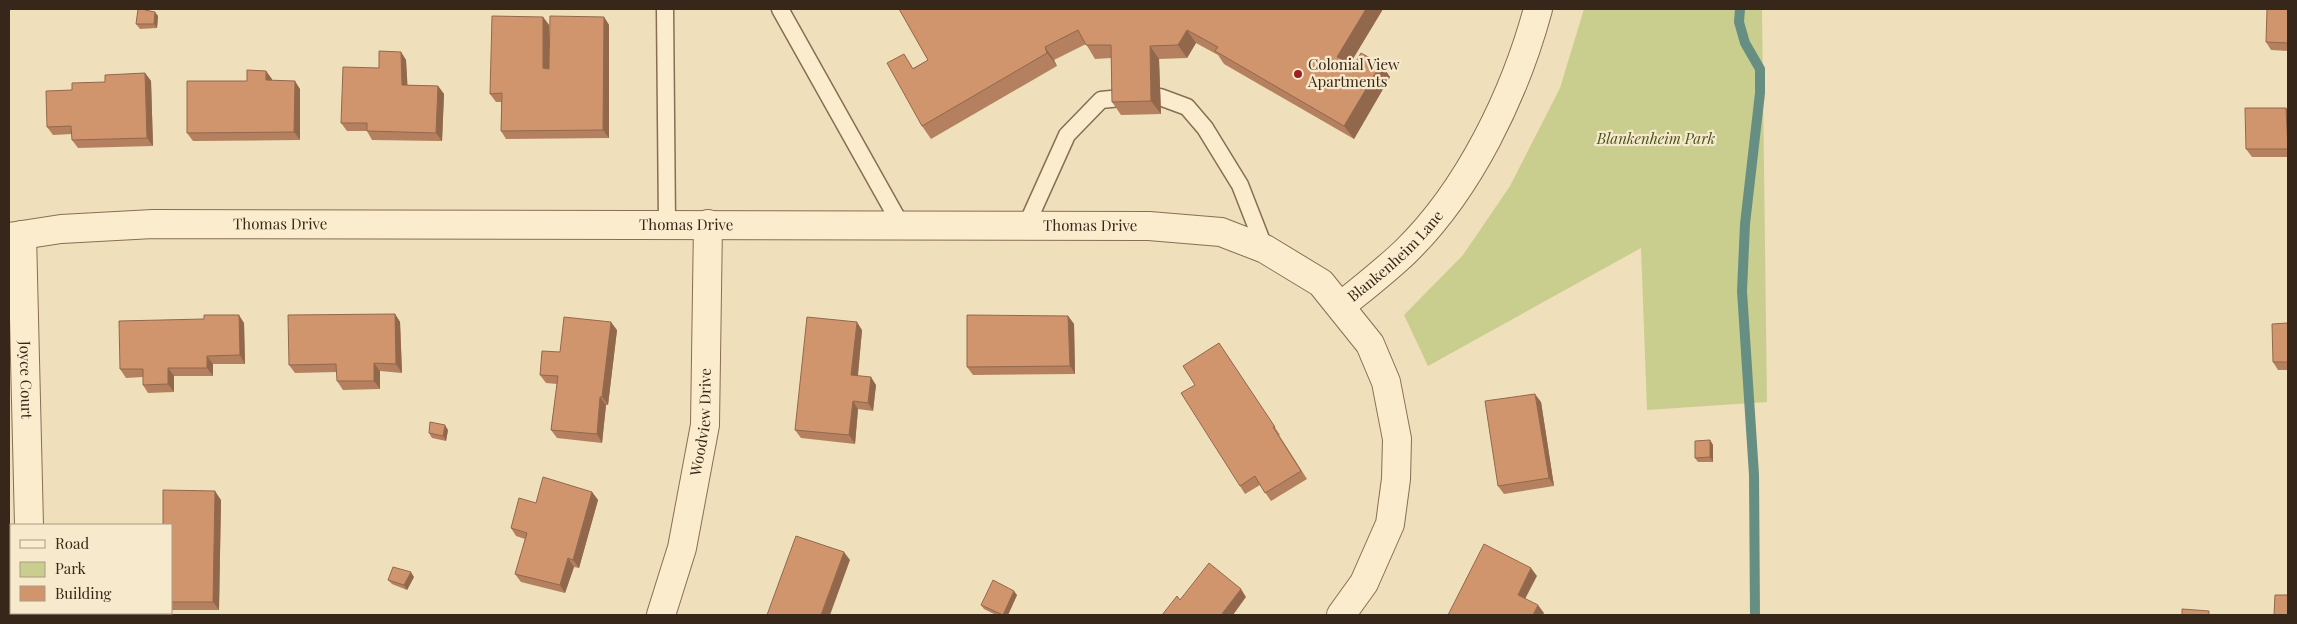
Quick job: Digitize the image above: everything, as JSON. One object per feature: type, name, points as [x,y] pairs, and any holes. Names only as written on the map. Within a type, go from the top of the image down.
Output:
[{"type":"street","name":"Blankenheim Lane","points":[[1342,615],[1364,583],[1390,524],[1396,479],[1397,439],[1386,382],[1370,344],[1341,306],[1406,251],[1447,203],[1480,152],[1500,112],[1530,38],[1538,9]]},
{"type":"street","name":"Thomas Drive","points":[[16,236],[61,229],[153,224],[1149,226],[1221,232],[1265,249],[1321,284],[1341,306]]},
{"type":"street","name":"Woodview Drive","points":[[661,615],[682,548],[705,425],[708,224]]},
{"type":"street","name":"Joyce Court","points":[[16,236],[29,524]]},
{"type":"lane","points":[[780,9],[902,225]]},
{"type":"lane","points":[[665,16],[667,224]]},
{"type":"lane","points":[[1160,97],[1187,106],[1205,128],[1240,185],[1265,249]]},
{"type":"lane","points":[[1026,226],[1068,135],[1101,100],[1121,98]]},
{"type":"green space","name":"Blankenheim Park","points":[[1584,9],[1762,9],[1767,402],[1647,410],[1641,248],[1428,366],[1404,315],[1463,255],[1510,186],[1560,88]]},
{"type":"building","points":[[138,9],[147,9],[145,10],[155,12],[154,24],[136,24]]},
{"type":"building","name":"Colonial View Apartments","points":[[899,9],[1366,9],[1337,57],[1354,65],[1361,53],[1381,64],[1344,126],[1215,51],[1218,47],[1187,30],[1178,45],[1150,46],[1151,101],[1112,102],[1111,45],[1086,45],[1078,30],[1045,47],[1047,53],[922,126],[887,63],[904,54],[913,69],[928,60]]},
{"type":"building","points":[[2267,9],[2288,9],[2288,43],[2266,42]]},
{"type":"building","points":[[492,16],[543,17],[543,68],[549,69],[550,16],[604,17],[603,130],[501,131],[502,93],[490,94]]},
{"type":"building","points":[[379,51],[401,52],[402,85],[438,86],[436,133],[367,131],[367,123],[341,123],[343,67],[379,68]]},
{"type":"building","points":[[247,70],[266,71],[266,80],[295,81],[294,132],[187,133],[187,81],[247,81]]},
{"type":"building","points":[[145,73],[147,138],[72,140],[71,126],[47,127],[46,91],[72,90],[72,83],[105,82],[105,75]]},
{"type":"building","points":[[2245,108],[2286,108],[2288,149],[2246,149]]},
{"type":"building","points":[[395,314],[396,364],[374,363],[374,381],[337,381],[336,364],[289,365],[288,315]]},
{"type":"building","points":[[204,315],[239,315],[240,355],[207,356],[207,368],[168,368],[168,384],[143,385],[143,369],[120,369],[119,321],[204,319]]},
{"type":"building","points":[[967,315],[1068,316],[1070,366],[967,367]]},
{"type":"building","points":[[564,317],[611,322],[602,397],[600,397],[597,434],[551,430],[558,376],[540,375],[542,351],[560,352]]},
{"type":"building","points":[[807,317],[857,322],[851,375],[871,377],[868,403],[853,401],[849,435],[795,430]]},
{"type":"building","points":[[2288,323],[2288,362],[2273,362],[2272,324]]},
{"type":"building","points":[[1219,343],[1275,427],[1273,427],[1301,471],[1265,493],[1255,476],[1240,486],[1181,393],[1195,385],[1183,366]]},
{"type":"building","points":[[1535,394],[1549,478],[1498,486],[1485,401]]},
{"type":"building","points":[[430,422],[445,425],[443,436],[429,433]]},
{"type":"building","points":[[1710,440],[1710,457],[1695,458],[1695,441]]},
{"type":"building","points":[[543,477],[592,492],[573,560],[568,558],[560,585],[515,574],[527,533],[511,528],[519,498],[536,503]]},
{"type":"building","points":[[163,490],[215,491],[213,602],[172,602],[172,524],[163,524]]},
{"type":"building","points":[[796,536],[844,552],[821,615],[767,615]]},
{"type":"building","points":[[1484,544],[1531,568],[1518,595],[1538,605],[1533,615],[1448,615]]},
{"type":"building","points":[[1209,563],[1241,589],[1221,615],[1162,615],[1177,596],[1180,600]]},
{"type":"building","points":[[393,567],[411,572],[404,585],[388,580]]},
{"type":"building","points":[[993,580],[1014,591],[1003,615],[981,605]]},
{"type":"building","points":[[2275,595],[2288,595],[2288,615],[2274,615]]},
{"type":"building","points":[[2182,609],[2209,611],[2209,615],[2182,615]]},
{"type":"waterway","points":[[1740,9],[1739,22],[1745,43],[1760,69],[1760,93],[1745,224],[1742,291],[1754,475],[1755,615]]},
{"type":"place","name":"Colonial View Apartments","points":[[1298,74]]}]
